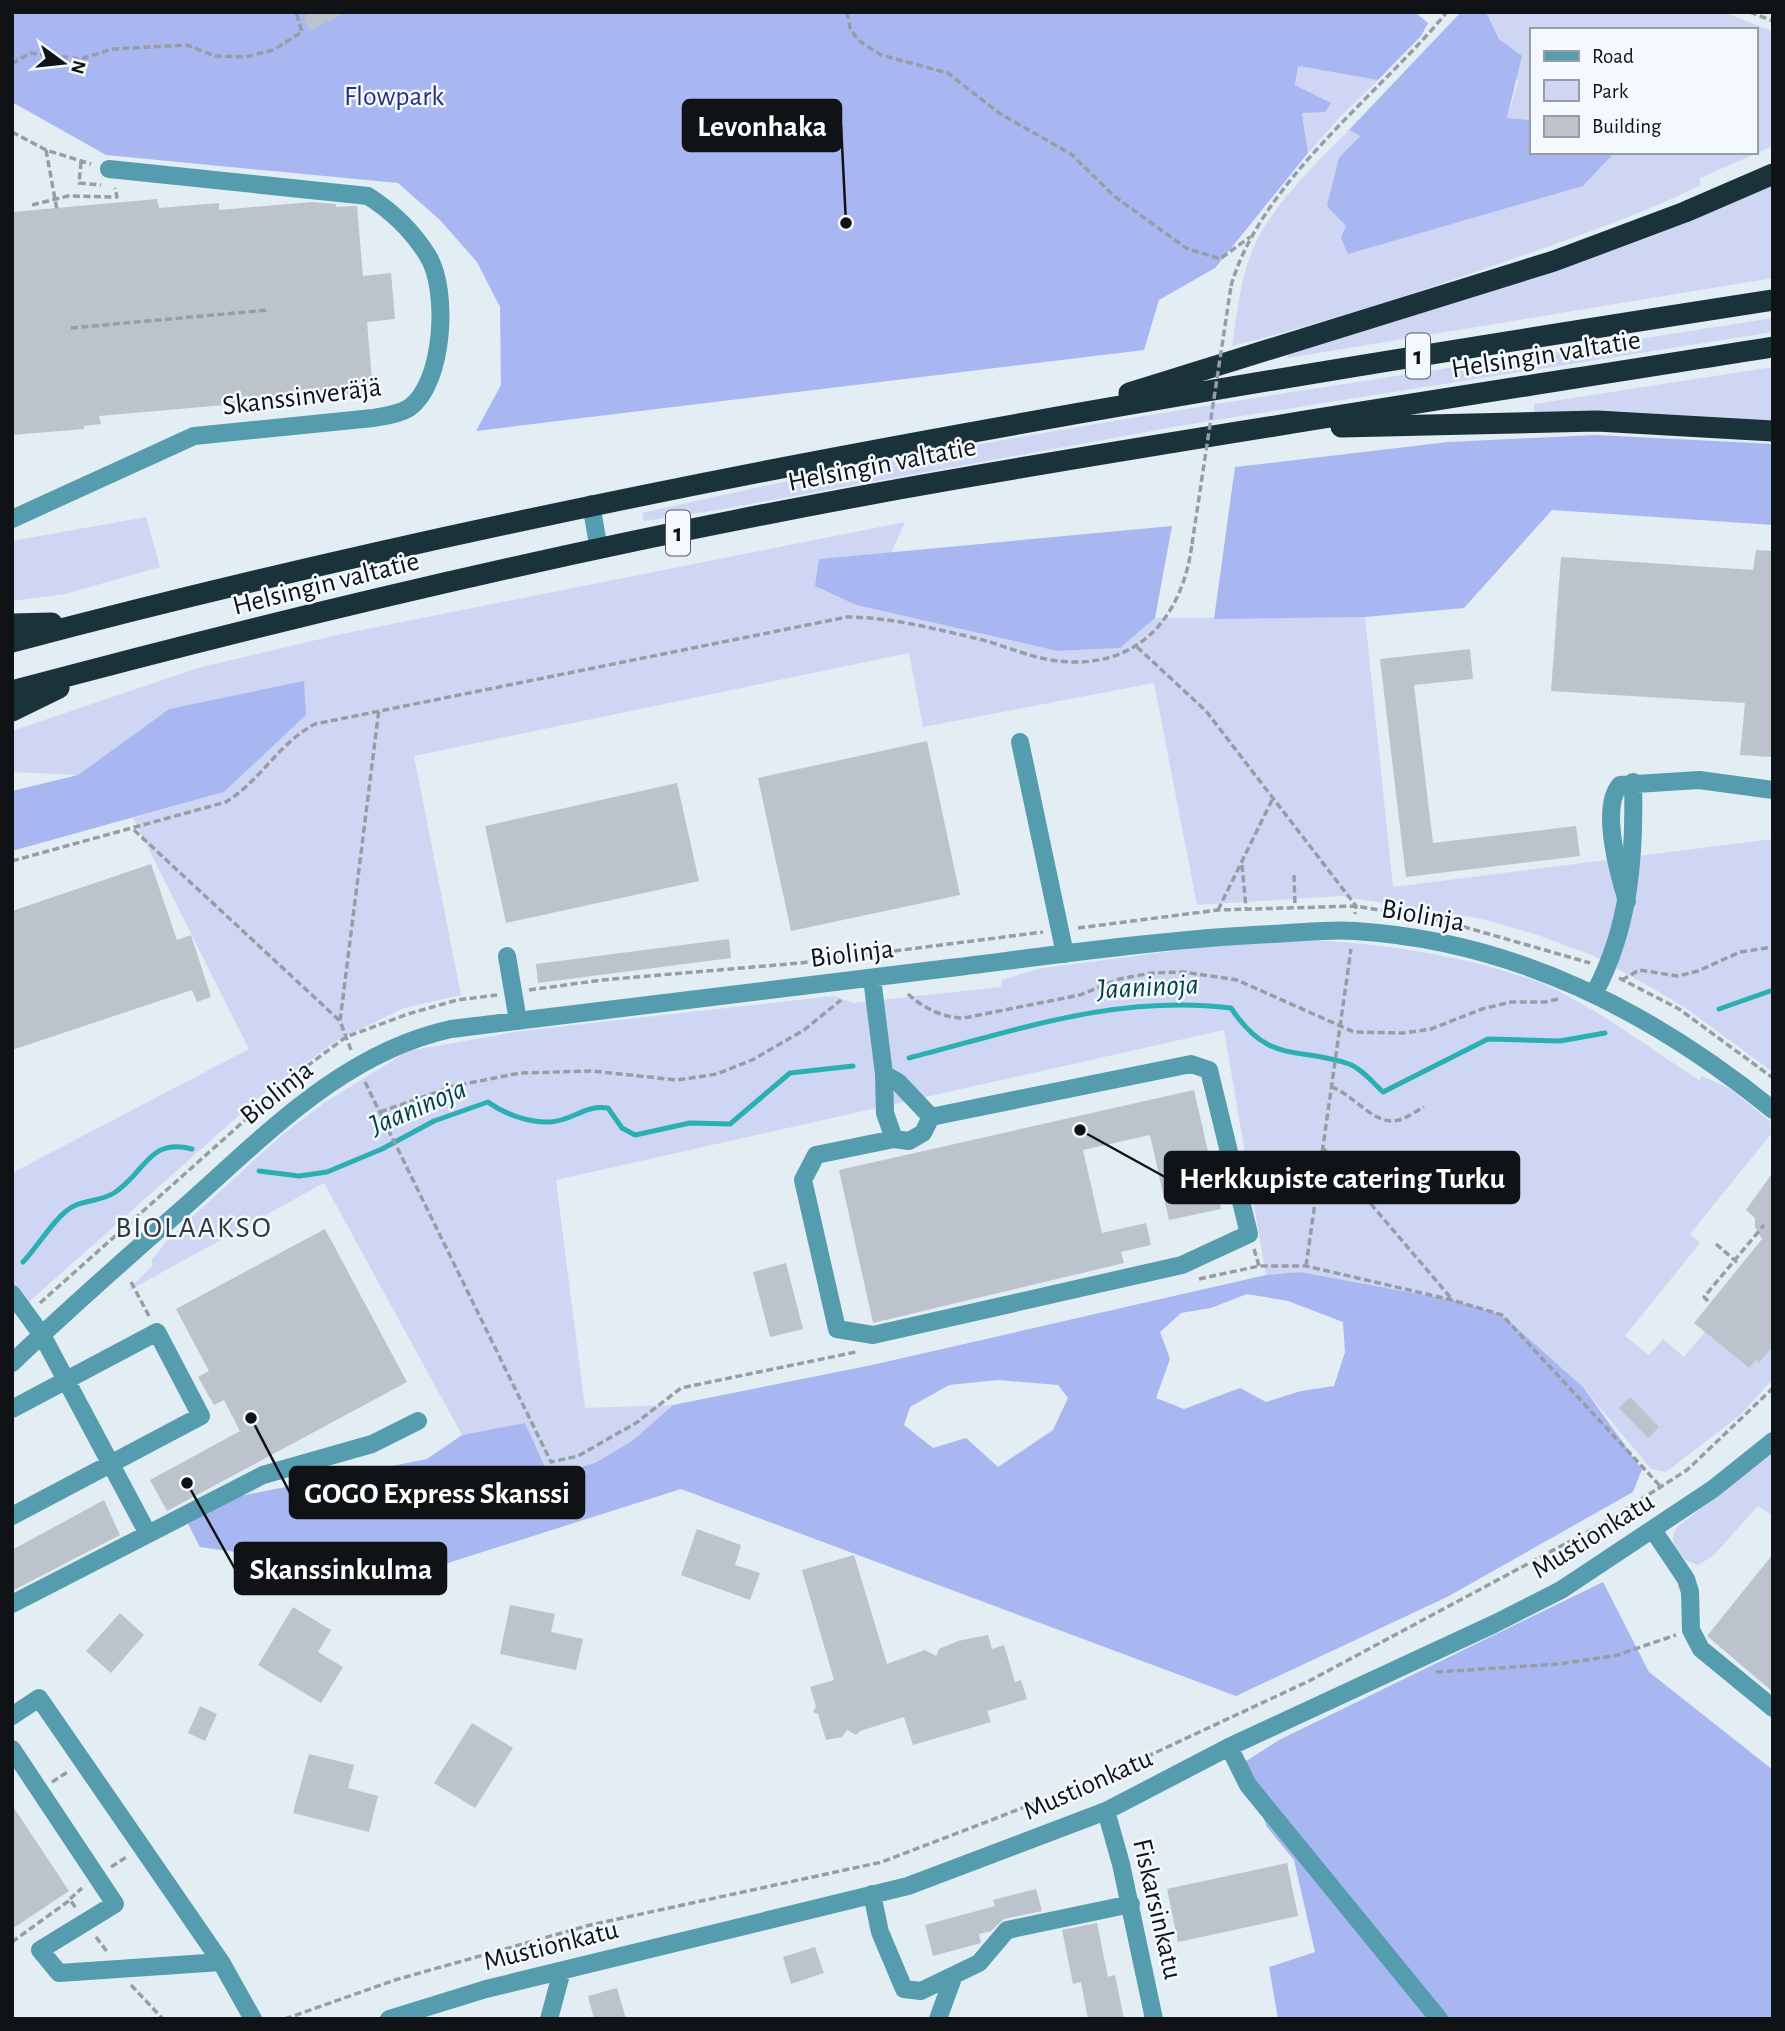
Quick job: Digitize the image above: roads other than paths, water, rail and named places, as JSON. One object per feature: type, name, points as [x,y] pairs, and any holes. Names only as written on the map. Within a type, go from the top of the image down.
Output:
[{"type":"highway","points":[[1064,415],[1266,349],[1554,261],[1685,212],[1773,174]]},
{"type":"highway","name":"Helsingin valtatie","points":[[12,642],[591,504],[1064,415],[1773,300]]},
{"type":"highway","name":"Helsingin valtatie","points":[[12,691],[470,578],[946,481],[1773,347]]},
{"type":"highway","points":[[1262,429],[1597,421],[1773,431]]},
{"type":"highway","points":[[12,624],[89,622]]},
{"type":"highway","points":[[12,711],[101,667]]},
{"type":"street","name":"Skanssinveräjä","points":[[12,519],[194,436],[373,418],[409,408],[421,397],[434,375],[441,318],[430,259],[398,216],[368,196],[109,169]]},
{"type":"street","points":[[591,504],[599,550]]},
{"type":"street","points":[[1020,742],[1065,954]]},
{"type":"street","points":[[1595,992],[1618,939],[1627,901],[1635,845],[1633,782],[1699,780],[1773,790]]},
{"type":"street","name":"Biolinja","points":[[12,1363],[327,1084],[405,1041],[451,1029],[1201,937],[1354,931],[1412,938],[1517,962],[1595,992],[1716,1067],[1773,1110]]},
{"type":"street","points":[[507,956],[518,1021]]},
{"type":"street","points":[[872,978],[884,1074],[885,1113],[894,1139]]},
{"type":"street","points":[[1191,1064],[1209,1070],[1249,1234],[1182,1265],[873,1335],[837,1329],[803,1180],[816,1155],[894,1139],[909,1141],[923,1133],[930,1117],[1191,1064]]},
{"type":"street","points":[[884,1074],[898,1082],[930,1117]]},
{"type":"street","points":[[12,1294],[42,1335],[147,1532]]},
{"type":"street","points":[[12,1409],[157,1332],[201,1416],[12,1516]]},
{"type":"street","points":[[12,1604],[147,1532],[263,1475],[372,1444],[418,1421]]},
{"type":"street","name":"Mustionkatu","points":[[1750,1459],[1773,1427]]},
{"type":"street","name":"Mustionkatu","points":[[389,2019],[486,1989],[908,1886],[1106,1811],[1229,1747],[1561,1590],[1713,1489],[1773,1441]]},
{"type":"street","points":[[1653,1530],[1686,1579],[1690,1592],[1691,1630],[1701,1649],[1773,1708]]},
{"type":"street","points":[[12,1716],[39,1698],[220,1962],[253,2019]]},
{"type":"street","points":[[1229,1747],[1248,1785],[1439,2019]]},
{"type":"street","points":[[12,1749],[115,1904],[40,1950],[60,1973],[220,1962]]},
{"type":"street","name":"Fiskarsinkatu","points":[[1106,1811],[1131,1905],[1154,2019]]},
{"type":"street","points":[[872,1895],[880,1932],[904,1989],[921,1992],[979,1963],[1007,1930],[1131,1905]]},
{"type":"street","points":[[550,2019],[562,1970]]},
{"type":"street","points":[[938,2019],[954,1975]]},
{"type":"waterway","name":"Jaaninoja","points":[[1719,1009],[1773,990]]},
{"type":"waterway","name":"Jaaninoja","points":[[909,1058],[1029,1026],[1108,1010],[1189,1005],[1231,1008],[1245,1026],[1271,1046],[1349,1064],[1383,1092],[1488,1039],[1560,1041],[1605,1033]]},
{"type":"waterway","name":"Jaaninoja","points":[[259,1171],[299,1176],[327,1172],[382,1149],[434,1121],[488,1102],[518,1117],[542,1122],[558,1121],[593,1108],[608,1108],[622,1128],[635,1135],[690,1123],[730,1124],[790,1073],[853,1066]]},
{"type":"waterway","name":"Jaaninoja","points":[[23,1262],[54,1223],[70,1208],[114,1193],[148,1159],[166,1148],[192,1149]]},
{"type":"place","name":"Levonhaka","points":[[846,223]]},
{"type":"place","name":"Herkkupiste catering Turku","points":[[1080,1130]]},
{"type":"place","name":"GOGO Express Skanssi","points":[[251,1418]]},
{"type":"place","name":"Skanssinkulma","points":[[187,1483]]},
{"type":"district","name":"BIOLAAKSO","points":[[194,1228]]},
{"type":"park label","name":"Flowpark","points":[[394,97]]}]
